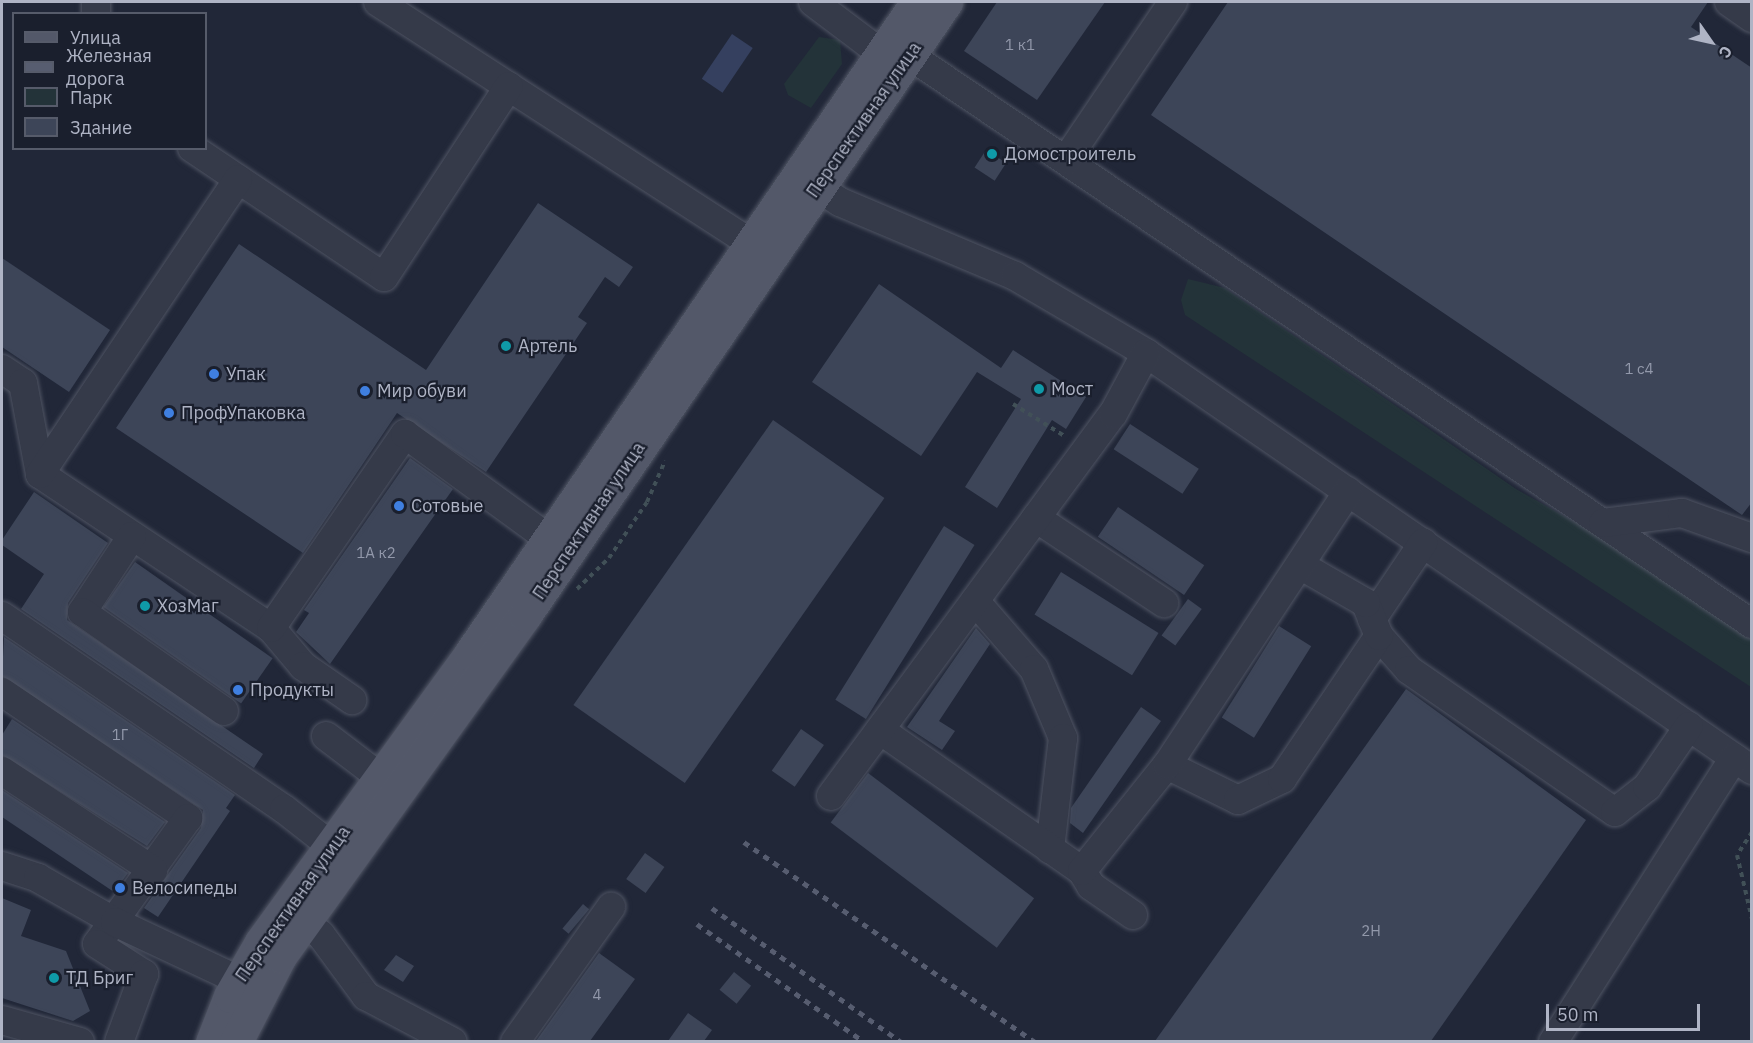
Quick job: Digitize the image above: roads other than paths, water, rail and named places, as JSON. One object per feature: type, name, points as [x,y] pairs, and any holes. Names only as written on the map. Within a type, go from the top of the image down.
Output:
[{"type":"main road","name":"Перспективная улица","points":[[895,54],[918,2]]},
{"type":"main road","name":"Перспективная улица","points":[[212,1041],[238,980],[295,916],[392,786],[895,54],[946,2]]},
{"type":"main road","name":"Перспективная улица","points":[[392,786],[549,539],[760,250]]},
{"type":"main road","name":"Перспективная улица","points":[[236,1041],[295,916]]},
{"type":"street","points":[[378,2],[760,250]]},
{"type":"street","points":[[813,2],[1066,160],[1752,624]]},
{"type":"street","points":[[1066,160],[1173,2]]},
{"type":"street","points":[[1729,2],[1752,18]]},
{"type":"street","points":[[195,150],[384,277],[509,86]]},
{"type":"street","points":[[40,474],[238,179]]},
{"type":"street","points":[[808,181],[840,202],[1015,276],[1146,352],[1743,764],[1553,1041]]},
{"type":"street","points":[[831,796],[1113,414],[1146,352]]},
{"type":"street","points":[[2,369],[23,383],[40,474],[271,628],[303,666],[352,700]]},
{"type":"street","points":[[271,628],[405,434],[549,539]]},
{"type":"street","points":[[1082,871],[1167,765],[1348,492]]},
{"type":"street","points":[[1603,523],[1682,513],[1752,538]]},
{"type":"street","points":[[1036,518],[1164,603]]},
{"type":"street","points":[[132,536],[82,612],[224,711]]},
{"type":"street","points":[[1167,765],[1238,800],[1282,779],[1376,628],[1423,543]]},
{"type":"street","points":[[1300,565],[1366,603],[1376,628],[1409,670],[1616,812],[1647,787],[1689,726]]},
{"type":"street","points":[[975,600],[1034,669],[1063,738],[1050,849]]},
{"type":"street","points":[[2,616],[342,854]]},
{"type":"street","points":[[5,704],[188,818],[153,870],[97,944],[144,974],[119,1041]]},
{"type":"street","points":[[880,730],[1082,871],[1091,886],[1133,915]]},
{"type":"street","points":[[326,736],[392,786]]},
{"type":"street","points":[[2,771],[153,870]]},
{"type":"street","points":[[2,866],[38,878],[114,922],[238,980]]},
{"type":"street","points":[[515,1041],[611,907]]},
{"type":"street","points":[[295,916],[321,935],[366,996],[428,1033],[453,1041]]},
{"type":"street","points":[[2,1020],[80,1041]]},
{"type":"water","points":[[732,34],[753,48],[723,93],[702,79]]},
{"type":"railway","points":[[744,842],[1035,1042]]},
{"type":"railway","points":[[712,908],[901,1042]]},
{"type":"railway","points":[[697,924],[864,1042]]},
{"type":"place","name":"Домостроитель","points":[[992,154]]},
{"type":"place","name":"Артель","points":[[506,346]]},
{"type":"place","name":"Упак","points":[[214,374]]},
{"type":"place","name":"Мост","points":[[1039,389]]},
{"type":"place","name":"Мир обуви","points":[[365,391]]},
{"type":"place","name":"ПрофУпаковка","points":[[169,413]]},
{"type":"place","name":"Сотовые","points":[[399,506]]},
{"type":"place","name":"ХозМаг","points":[[145,606]]},
{"type":"place","name":"Продукты","points":[[238,690]]},
{"type":"place","name":"Велосипеды","points":[[120,888]]},
{"type":"place","name":"ТД Бриг","points":[[54,978]]}]
